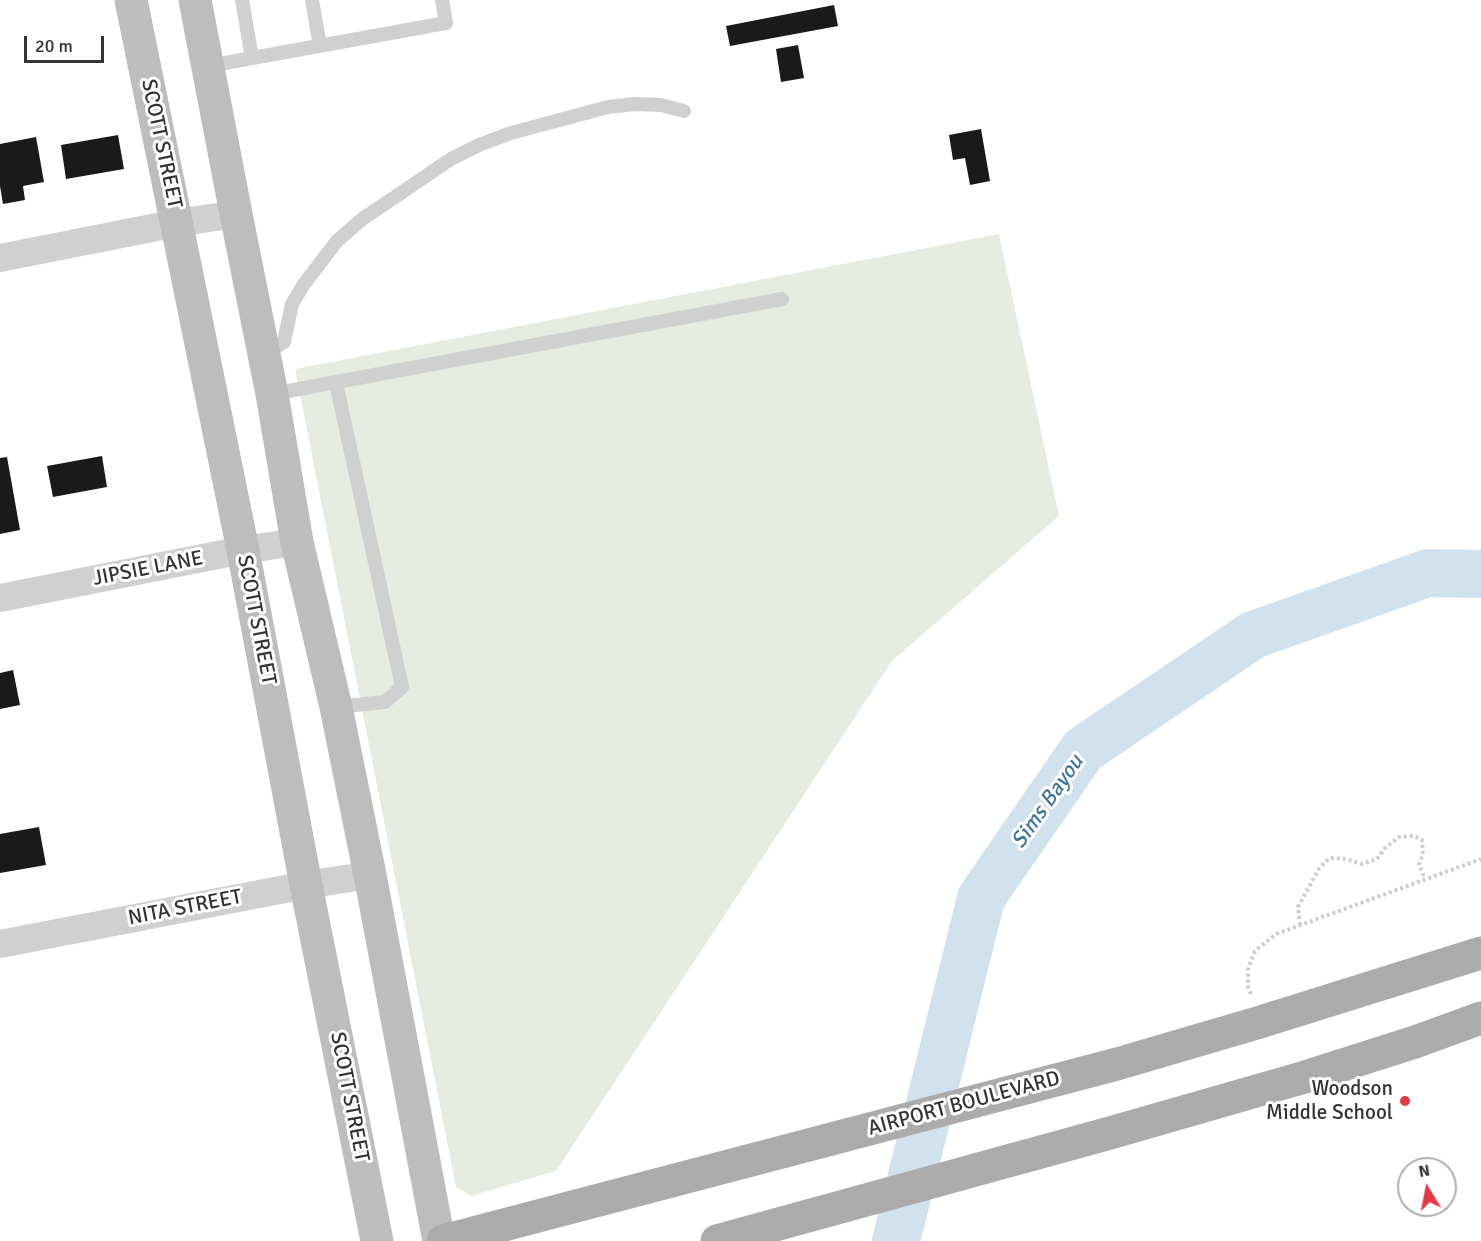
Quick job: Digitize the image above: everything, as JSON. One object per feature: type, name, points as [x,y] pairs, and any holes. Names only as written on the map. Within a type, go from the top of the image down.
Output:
[{"type":"main road","name":"SCOTT STREET","points":[[131,0],[243,550],[306,885],[377,1241]]},
{"type":"main road","points":[[195,0],[272,394],[297,542],[336,707],[441,1241]]},
{"type":"main road","name":"AIRPORT BOULEVARD","points":[[441,1241],[1117,1064],[1257,1023],[1481,952]]},
{"type":"main road","points":[[717,1241],[1110,1134],[1305,1077],[1481,1018]]},
{"type":"street","points":[[0,258],[177,223],[236,214]]},
{"type":"street","name":"JIPSIE LANE","points":[[0,598],[243,550],[297,542]]},
{"type":"street","name":"NITA STREET","points":[[0,944],[369,875]]},
{"type":"lane","points":[[312,0],[320,46]]},
{"type":"lane","points":[[208,66],[446,22],[442,0]]},
{"type":"lane","points":[[246,1],[252,58]]},
{"type":"lane","points":[[264,355],[284,342],[292,304],[304,284],[337,241],[361,220],[451,159],[511,133],[608,107],[635,104],[661,105],[684,111]]},
{"type":"lane","points":[[272,394],[782,299]]},
{"type":"lane","points":[[336,383],[402,687],[385,702],[336,707]]},
{"type":"path","points":[[1300,925],[1298,907],[1320,867],[1330,858],[1346,859],[1362,864],[1377,859],[1385,848],[1399,837],[1414,836],[1422,840],[1423,854],[1419,864],[1424,877]]},
{"type":"path","points":[[1257,1023],[1248,986],[1248,969],[1255,951],[1276,934],[1481,859]]},
{"type":"shaded area","points":[[999,234],[1059,516],[892,661],[556,1171],[471,1196],[456,1187],[295,369]]},
{"type":"building","points":[[834,5],[838,26],[730,46],[726,26]]},
{"type":"building","points":[[798,45],[804,78],[781,82],[776,49]]},
{"type":"building","points":[[981,129],[990,181],[970,185],[965,158],[953,160],[949,135]]},
{"type":"building","points":[[118,135],[124,169],[66,179],[61,145]]},
{"type":"building","points":[[36,137],[44,182],[23,186],[25,200],[3,204],[0,186],[0,144]]},
{"type":"building","points":[[102,456],[107,487],[53,497],[47,466]]},
{"type":"building","points":[[7,457],[20,530],[0,534],[0,458]]},
{"type":"building","points":[[13,670],[20,705],[0,709],[0,673]]},
{"type":"building","points":[[39,827],[46,865],[0,873],[0,834]]},
{"type":"waterway","name":"Sims Bayou","points":[[896,1241],[981,898],[1083,750],[1253,635],[1428,573],[1481,574]]},
{"type":"place","name":"Woodson Middle School","points":[[1405,1101]]}]
